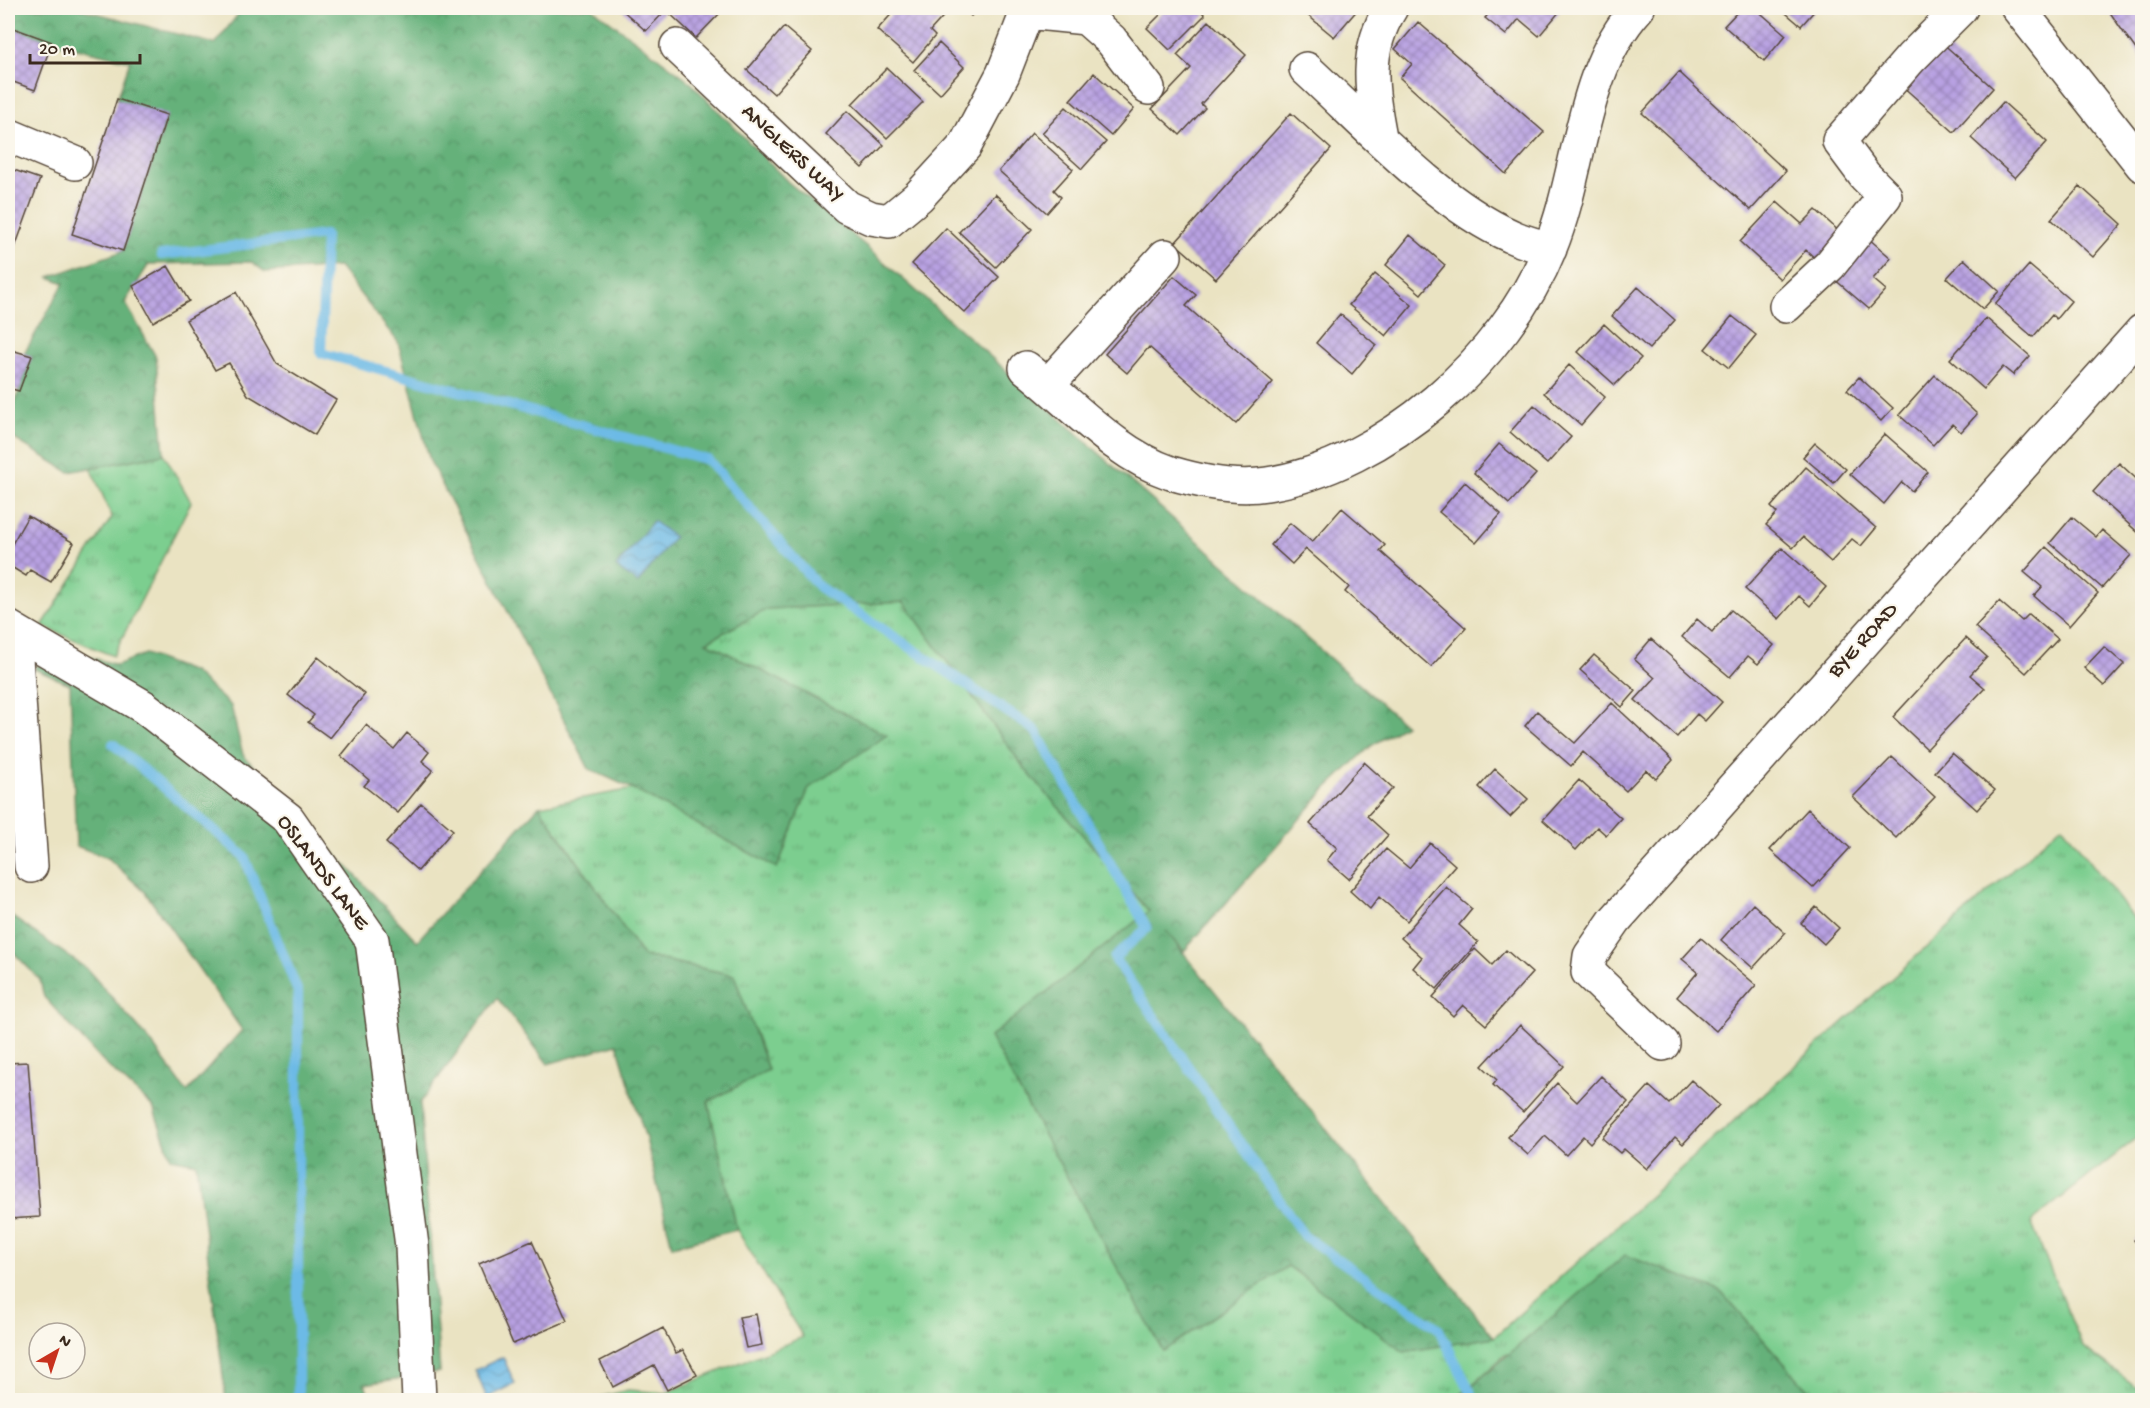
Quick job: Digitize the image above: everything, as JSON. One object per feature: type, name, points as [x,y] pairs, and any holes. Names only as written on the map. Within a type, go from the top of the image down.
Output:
[{"type":"street","points":[[1380,137],[1371,90],[1372,64],[1378,28],[1390,8]]},
{"type":"street","points":[[1165,256],[1037,376],[1122,448],[1170,472],[1225,485],[1265,485],[1305,477],[1356,454],[1404,424],[1450,390],[1487,350],[1521,304],[1550,249],[1604,59],[1638,8]]},
{"type":"street","points":[[1786,306],[1830,266],[1885,196],[1865,176],[1839,141],[1911,58],[1961,8]]},
{"type":"street","points":[[2018,8],[2142,165]]},
{"type":"street","name":"ANGLERS WAY","points":[[677,46],[847,207],[871,218],[888,220],[918,197],[965,146],[1003,74],[1026,10],[1086,18],[1111,40],[1148,88]]},
{"type":"street","points":[[1306,69],[1426,180],[1463,209],[1510,236],[1550,249]]},
{"type":"street","points":[[8,135],[75,163]]},
{"type":"street","name":"BYE ROAD","points":[[1663,1044],[1588,972],[1590,956],[1623,911],[2142,331]]},
{"type":"street","points":[[11,629],[31,866]]},
{"type":"street","name":"OSLANDS LANE","points":[[11,629],[144,707],[288,819],[372,940],[412,1246],[419,1401]]},
{"type":"green space","points":[[8,8],[77,8],[215,44],[243,8],[592,8],[687,79],[788,182],[866,246],[1405,725],[1371,746],[1326,789],[1184,951],[1166,931],[1494,1337],[1404,1352],[1288,1266],[1163,1351],[990,1037],[1149,911],[1025,769],[904,602],[767,609],[706,642],[887,735],[809,788],[777,868],[633,789],[589,769],[430,461],[398,342],[339,267],[265,272],[252,262],[149,264],[125,302],[156,357],[164,454],[69,472],[8,435],[8,421],[32,356],[24,354],[64,283],[49,277],[123,251],[167,116],[117,99],[130,61],[52,42],[8,26]]},
{"type":"green space","points":[[164,454],[191,502],[113,656],[42,626],[112,517],[91,468]]},
{"type":"green space","points":[[904,602],[1025,769],[1149,911],[990,1037],[1163,1351],[1288,1266],[1404,1352],[1494,1337],[2062,825],[2142,929],[2142,1134],[2031,1222],[2082,1346],[2142,1391],[2142,1400],[1817,1400],[1720,1291],[1505,1355],[1455,1400],[589,1400],[628,1390],[666,1393],[803,1337],[737,1230],[708,1102],[768,1070],[734,975],[643,956],[539,806],[633,789],[777,868],[809,788],[886,735],[706,642],[767,609]]},
{"type":"green space","points":[[56,647],[117,665],[145,654],[193,672],[231,706],[243,755],[417,941],[539,806],[643,956],[734,975],[768,1070],[708,1102],[737,1230],[672,1246],[646,1139],[617,1044],[548,1064],[497,998],[420,1103],[440,1372],[365,1384],[371,1400],[226,1400],[196,1163],[171,1158],[153,1107],[103,1062],[44,997],[40,980],[14,953],[8,956],[8,914],[87,969],[150,1041],[187,1092],[242,1030],[145,892],[108,858],[76,846],[70,684],[34,669]]},
{"type":"green space","points":[[1625,1255],[1720,1291],[1817,1400],[1455,1400]]},
{"type":"water","points":[[653,521],[674,537],[638,583],[616,567]]},
{"type":"water","points":[[503,1357],[515,1384],[487,1398],[475,1370]]},
{"type":"building","points":[[620,8],[716,8],[721,12],[696,38],[666,10],[646,31]]},
{"type":"building","points":[[897,8],[947,8],[949,10],[930,31],[935,36],[913,62],[877,30]]},
{"type":"building","points":[[962,8],[979,8],[971,16]]},
{"type":"building","points":[[1167,8],[1198,8],[1205,15],[1170,50],[1147,28]]},
{"type":"building","points":[[1299,8],[1359,8],[1334,37]]},
{"type":"building","points":[[1494,8],[1558,8],[1561,10],[1539,36],[1519,19],[1506,35],[1485,18]]},
{"type":"building","points":[[1741,8],[1755,8],[1786,35],[1764,61],[1724,26]]},
{"type":"building","points":[[1780,8],[1817,8],[1801,26]]},
{"type":"building","points":[[2107,8],[2142,8],[2142,58],[2124,33]]},
{"type":"building","points":[[1209,21],[1246,55],[1201,104],[1205,108],[1180,135],[1152,109],[1191,68],[1177,55]]},
{"type":"building","points":[[1418,22],[1544,132],[1506,174],[1400,78],[1412,64],[1395,49]]},
{"type":"building","points":[[8,26],[52,42],[35,90],[8,80]]},
{"type":"building","points":[[784,27],[812,51],[774,94],[747,70]]},
{"type":"building","points":[[1940,41],[1993,88],[1954,132],[1901,85]]},
{"type":"building","points":[[939,43],[964,67],[940,94],[914,70]]},
{"type":"building","points":[[887,68],[923,102],[887,138],[852,104]]},
{"type":"building","points":[[1679,72],[1786,171],[1751,210],[1642,113]]},
{"type":"building","points":[[1094,73],[1134,109],[1111,136],[1070,100]]},
{"type":"building","points":[[117,99],[167,115],[123,251],[72,234]]},
{"type":"building","points":[[2003,102],[2047,142],[2015,178],[1971,138]]},
{"type":"building","points":[[1066,107],[1106,142],[1082,169],[1042,133]]},
{"type":"building","points":[[847,111],[884,145],[862,168],[826,134]]},
{"type":"building","points":[[1291,113],[1331,149],[1216,279],[1175,243]]},
{"type":"building","points":[[1032,133],[1073,169],[1054,190],[1061,197],[1047,213],[999,171]]},
{"type":"building","points":[[8,168],[40,179],[10,261],[8,260]]},
{"type":"building","points":[[2080,186],[2122,224],[2093,257],[2051,219]]},
{"type":"building","points":[[995,194],[1032,229],[996,267],[959,232]]},
{"type":"building","points":[[1777,202],[1802,224],[1816,210],[1843,235],[1819,262],[1806,250],[1780,279],[1740,242]]},
{"type":"building","points":[[946,228],[999,277],[965,313],[912,264]]},
{"type":"building","points":[[1410,235],[1445,265],[1421,294],[1386,265]]},
{"type":"building","points":[[1868,238],[1891,258],[1873,279],[1886,290],[1869,309],[1833,278]]},
{"type":"building","points":[[1964,259],[1999,291],[1983,309],[1947,278]]},
{"type":"building","points":[[2029,265],[2071,301],[2056,319],[2052,315],[2033,337],[1995,304]]},
{"type":"building","points":[[168,266],[189,301],[153,322],[133,286]]},
{"type":"building","points":[[1375,274],[1412,305],[1386,336],[1349,305]]},
{"type":"building","points":[[1174,276],[1196,295],[1186,306],[1273,382],[1236,424],[1149,347],[1127,373],[1105,354]]},
{"type":"building","points":[[1638,287],[1675,320],[1649,349],[1612,316]]},
{"type":"building","points":[[236,292],[277,364],[336,400],[315,435],[248,395],[229,363],[215,370],[186,320]]},
{"type":"building","points":[[1340,314],[1376,345],[1352,374],[1316,343]]},
{"type":"building","points":[[1732,316],[1756,335],[1729,368],[1705,349]]},
{"type":"building","points":[[1986,318],[2030,356],[2013,375],[2003,367],[1984,389],[1950,359]]},
{"type":"building","points":[[1604,324],[1641,358],[1615,385],[1578,352]]},
{"type":"building","points":[[8,349],[32,356],[19,391],[8,388]]},
{"type":"building","points":[[1569,365],[1605,397],[1581,425],[1544,393]]},
{"type":"building","points":[[1935,375],[1977,414],[1961,432],[1952,424],[1933,445],[1899,415]]},
{"type":"building","points":[[1859,377],[1893,408],[1881,421],[1847,390]]},
{"type":"building","points":[[1534,405],[1571,437],[1547,464],[1510,432]]},
{"type":"building","points":[[1885,434],[1928,472],[1912,491],[1902,482],[1884,504],[1850,474]]},
{"type":"building","points":[[1815,443],[1846,469],[1834,483],[1803,457]]},
{"type":"building","points":[[1499,444],[1536,474],[1509,504],[1474,473]]},
{"type":"building","points":[[2119,463],[2142,484],[2142,536],[2093,492]]},
{"type":"building","points":[[1806,467],[1876,528],[1861,546],[1852,539],[1831,562],[1803,537],[1793,548],[1766,525],[1777,513],[1771,507]]},
{"type":"building","points":[[1465,482],[1501,514],[1476,543],[1439,512]]},
{"type":"building","points":[[8,487],[14,491],[8,504]]},
{"type":"building","points":[[1342,508],[1385,545],[1380,551],[1466,628],[1431,667],[1345,592],[1349,587],[1306,549],[1292,564],[1271,545],[1290,523],[1312,542]]},
{"type":"building","points":[[28,516],[74,543],[51,582],[30,570],[26,576],[8,565],[8,551]]},
{"type":"building","points":[[2072,517],[2096,537],[2102,530],[2131,555],[2102,588],[2050,543]]},
{"type":"building","points":[[2046,547],[2098,593],[2069,626],[2034,596],[2042,587],[2024,572]]},
{"type":"building","points":[[1782,548],[1826,587],[1810,606],[1799,596],[1779,619],[1745,589]]},
{"type":"building","points":[[1999,601],[2022,621],[2029,614],[2058,639],[2026,673],[1975,627]]},
{"type":"building","points":[[1731,610],[1774,645],[1758,664],[1748,656],[1730,677],[1682,637],[1697,619],[1712,632]]},
{"type":"building","points":[[1966,638],[1987,657],[1970,675],[1985,688],[1927,749],[1893,717]]},
{"type":"building","points":[[1651,639],[1722,702],[1705,721],[1697,714],[1677,737],[1635,700],[1655,678],[1634,659]]},
{"type":"building","points":[[2104,647],[2124,664],[2104,686],[2084,668]]},
{"type":"building","points":[[1594,655],[1636,691],[1622,707],[1580,670]]},
{"type":"building","points":[[318,657],[365,694],[330,738],[308,722],[314,715],[288,695]]},
{"type":"building","points":[[1612,703],[1673,760],[1656,779],[1646,770],[1626,791],[1583,752],[1571,766],[1525,726],[1537,711],[1575,743]]},
{"type":"building","points":[[366,725],[394,749],[407,733],[429,752],[422,761],[433,770],[398,813],[364,786],[369,780],[341,756]]},
{"type":"building","points":[[1952,753],[1995,790],[1977,810],[1935,772]]},
{"type":"building","points":[[1892,757],[1935,797],[1896,838],[1853,797]]},
{"type":"building","points":[[1364,762],[1393,788],[1367,816],[1388,835],[1349,879],[1327,860],[1337,848],[1310,824]]},
{"type":"building","points":[[1495,769],[1528,799],[1510,817],[1479,787]]},
{"type":"building","points":[[1579,780],[1621,818],[1606,835],[1597,827],[1576,850],[1543,820]]},
{"type":"building","points":[[421,803],[453,830],[418,871],[386,843]]},
{"type":"building","points":[[1808,809],[1850,848],[1813,888],[1770,850]]},
{"type":"building","points":[[1430,843],[1455,865],[1407,921],[1379,897],[1370,909],[1350,891],[1386,849],[1409,868]]},
{"type":"building","points":[[1446,887],[1472,909],[1459,925],[1478,942],[1437,989],[1413,968],[1422,957],[1401,938]]},
{"type":"building","points":[[1753,904],[1785,933],[1753,968],[1721,940]]},
{"type":"building","points":[[1816,907],[1839,928],[1824,944],[1801,923]]},
{"type":"building","points":[[1701,938],[1756,985],[1716,1031],[1677,997],[1698,972],[1682,959]]},
{"type":"building","points":[[1475,949],[1492,965],[1506,950],[1532,973],[1486,1025],[1463,1005],[1453,1016],[1433,997]]},
{"type":"building","points":[[1520,1025],[1564,1066],[1523,1112],[1493,1085],[1497,1080],[1482,1066]]},
{"type":"building","points":[[28,1062],[40,1217],[8,1219],[8,1063]]},
{"type":"building","points":[[1601,1076],[1628,1102],[1590,1143],[1583,1136],[1566,1155],[1545,1136],[1528,1155],[1508,1137],[1557,1083],[1577,1102]]},
{"type":"building","points":[[1691,1080],[1719,1105],[1683,1144],[1675,1137],[1647,1169],[1624,1149],[1620,1153],[1602,1138],[1649,1086],[1669,1104]]},
{"type":"building","points":[[2142,1233],[2142,1251],[2134,1240]]},
{"type":"building","points":[[532,1241],[567,1321],[513,1344],[479,1264]]},
{"type":"building","points":[[756,1314],[762,1345],[746,1348],[739,1317]]},
{"type":"building","points":[[663,1328],[676,1353],[683,1350],[697,1375],[667,1390],[654,1365],[613,1387],[600,1361]]},
{"type":"waterway","points":[[161,255],[325,235],[321,353],[708,460],[819,587],[1035,730],[1147,928],[1114,958],[1304,1236],[1438,1328],[1475,1400]]},
{"type":"waterway","points":[[113,744],[244,856],[298,992],[298,1400]]}]
